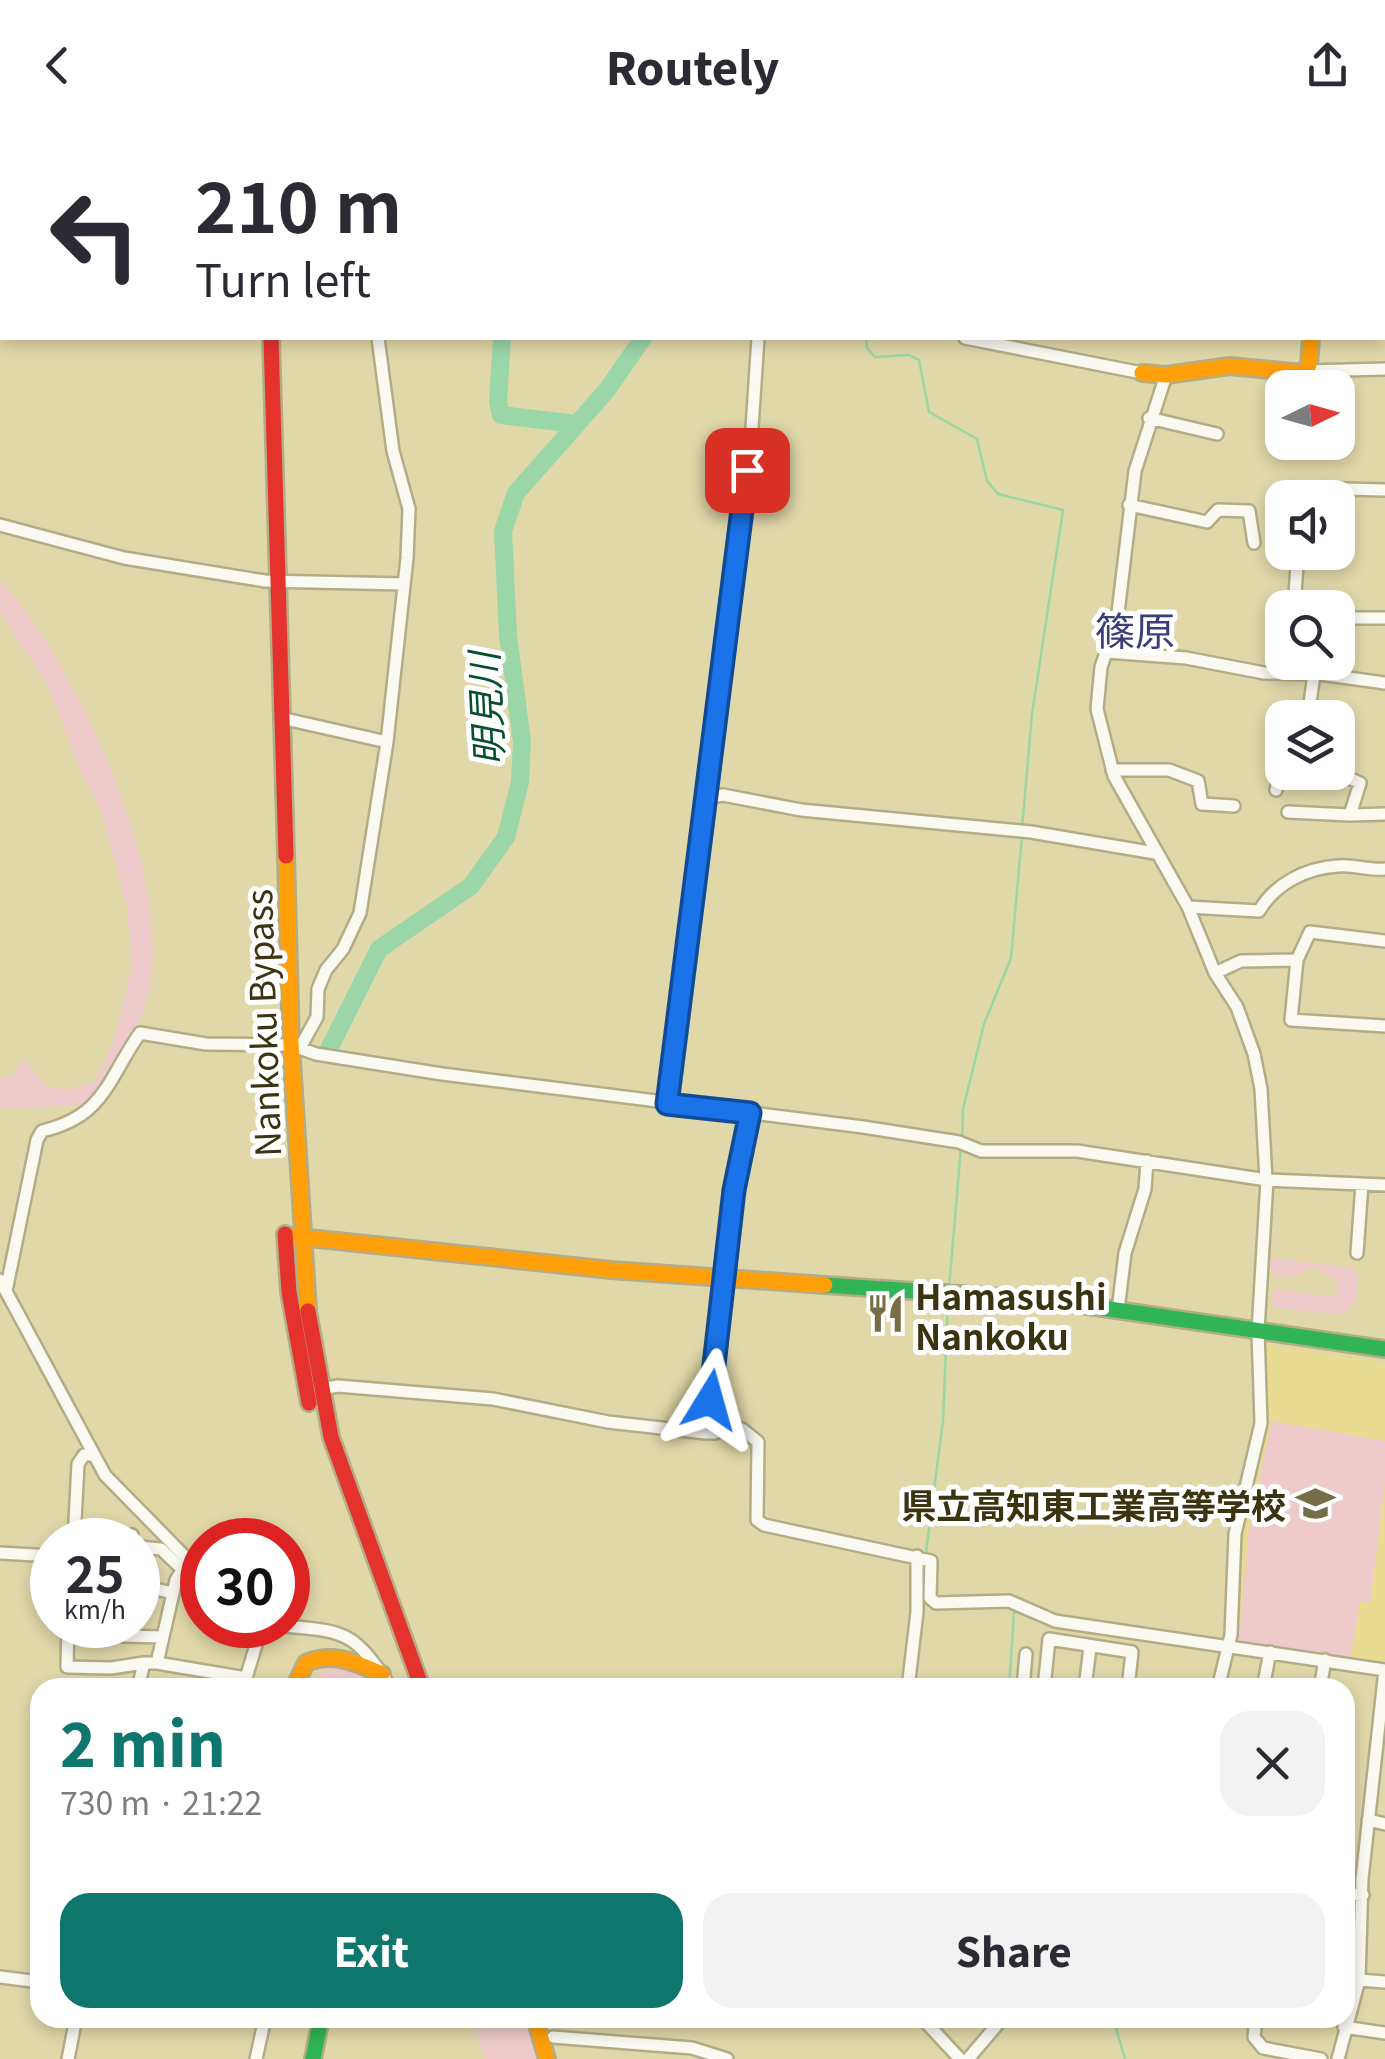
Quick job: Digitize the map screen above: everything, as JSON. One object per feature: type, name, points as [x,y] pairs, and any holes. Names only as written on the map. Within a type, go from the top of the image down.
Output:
[{"type":"main road","name":"Nankoku Bypass","points":[[259,340],[290,1045]]},
{"type":"main road","name":"Nankoku Bypass","points":[[271,340],[271,581],[282,718],[290,1045],[292,1236],[288,1292],[333,1490],[404,1678]]},
{"type":"main road","points":[[1307,370],[1311,340]]},
{"type":"main road","points":[[1142,373],[1166,375],[1220,366],[1265,371]]},
{"type":"main road","points":[[292,1236],[611,1270],[949,1291],[1118,1310],[1385,1350]]},
{"type":"main road","name":"Nankoku Bypass","points":[[313,1390],[418,1678]]},
{"type":"main road","points":[[299,1678],[306,1663],[323,1656],[345,1658],[381,1678]]},
{"type":"main road","points":[[313,2059],[319,2028]]},
{"type":"main road","points":[[538,2028],[547,2059]]},
{"type":"main road","points":[[550,2028],[559,2059]]},
{"type":"street","points":[[290,1045],[317,1017],[318,989],[326,970],[343,950],[360,913],[387,742],[409,509],[393,451],[378,340]]},
{"type":"street","points":[[667,1104],[752,428],[758,340]]},
{"type":"street","points":[[995,340],[1142,373]]},
{"type":"street","points":[[1346,370],[1385,369]]},
{"type":"street","points":[[1166,375],[1149,418],[1128,504],[1117,621],[1100,667],[1097,708],[1112,770],[1154,853],[1188,908],[1215,972],[1237,1007],[1262,1088],[1266,1180],[1258,1331],[1261,1423],[1234,1534],[1230,1646],[1221,1678]]},
{"type":"street","points":[[1149,418],[1217,434]]},
{"type":"street","points":[[1355,489],[1385,490]]},
{"type":"street","points":[[1128,504],[1208,522],[1218,510],[1249,511],[1254,543]]},
{"type":"street","points":[[0,526],[124,558],[271,581],[404,584]]},
{"type":"street","points":[[1355,618],[1385,618]]},
{"type":"street","points":[[1107,652],[1186,658],[1265,673]]},
{"type":"street","points":[[1355,679],[1385,682]]},
{"type":"street","points":[[282,718],[387,742]]},
{"type":"street","points":[[1112,770],[1169,770],[1198,781],[1202,804],[1234,806]]},
{"type":"street","points":[[1350,815],[1360,783],[1355,781]]},
{"type":"street","points":[[705,798],[723,796],[801,810],[1022,831],[1154,853]]},
{"type":"street","points":[[1288,812],[1385,814]]},
{"type":"street","points":[[1188,908],[1259,911],[1274,886],[1304,875],[1338,866],[1385,869]]},
{"type":"street","points":[[1385,941],[1310,932],[1297,960],[1290,1020],[1385,1026]]},
{"type":"street","points":[[1215,972],[1241,961],[1297,960]]},
{"type":"street","points":[[180,1558],[105,1476],[2,1285],[37,1140],[42,1131],[75,1122],[93,1108],[140,1033],[206,1044],[290,1045],[335,1057],[962,1143],[981,1151],[1077,1151],[1266,1180],[1385,1185]]},
{"type":"street","points":[[721,1424],[710,1400],[734,1190],[750,1113]]},
{"type":"street","points":[[1118,1310],[1125,1253],[1145,1188],[1147,1161]]},
{"type":"street","points":[[1357,1253],[1362,1184]]},
{"type":"street","points":[[313,1390],[338,1386],[493,1399],[608,1422],[706,1434],[715,1433],[721,1424]]},
{"type":"street","points":[[721,1424],[742,1428],[758,1442],[754,1509],[764,1526],[931,1561],[930,1598],[936,1603],[1009,1601],[1055,1621],[1385,1670],[1380,1772],[1368,1820],[1355,1965]]},
{"type":"street","points":[[75,1518],[78,1464],[84,1455],[94,1455]]},
{"type":"street","points":[[0,1553],[30,1555]]},
{"type":"street","points":[[909,1678],[917,1612],[917,1556]]},
{"type":"street","points":[[143,1678],[162,1637],[180,1576]]},
{"type":"street","points":[[160,1589],[173,1592]]},
{"type":"street","points":[[310,1629],[343,1633],[367,1652],[384,1678]]},
{"type":"street","points":[[1045,1678],[1050,1639],[1132,1652],[1129,1678]]},
{"type":"street","points":[[1086,1678],[1090,1647]]},
{"type":"street","points":[[67,1648],[67,1666],[111,1668],[151,1663],[224,1678]]},
{"type":"street","points":[[249,1678],[256,1648]]},
{"type":"street","points":[[1265,1678],[1270,1652]]},
{"type":"street","points":[[1024,1678],[1026,1654]]},
{"type":"street","points":[[1322,1678],[1325,1660]]},
{"type":"street","points":[[1368,1820],[1385,1824]]},
{"type":"street","points":[[1355,1895],[1362,1895]]},
{"type":"street","points":[[0,1976],[30,1980]]},
{"type":"street","points":[[1355,1985],[1385,1982]]},
{"type":"street","points":[[68,2059],[74,2028]]},
{"type":"street","points":[[256,2059],[262,2028]]},
{"type":"street","points":[[931,2028],[960,2059]]},
{"type":"street","points":[[968,2059],[994,2028]]},
{"type":"street","points":[[1255,2028],[1254,2037],[1263,2048],[1321,2059]]},
{"type":"street","points":[[1338,2059],[1344,2028]]},
{"type":"street","points":[[1351,2028],[1385,2033]]},
{"type":"street","points":[[553,2037],[692,2048],[727,2059]]},
{"type":"shaded area","points":[[0,580],[60,664],[88,718],[134,835],[148,893],[153,947],[148,995],[132,1038],[96,1105],[0,1108],[0,1077],[11,1077],[24,1059],[48,1087],[68,1090],[95,1081],[114,1040],[132,966],[127,907],[101,810],[82,775],[48,686],[0,612]]},
{"type":"shaded area","points":[[1272,1258],[1353,1268],[1358,1281],[1354,1302],[1346,1313],[1338,1314],[1275,1308],[1271,1301],[1275,1289],[1334,1297],[1338,1282],[1314,1266],[1295,1276],[1275,1277],[1268,1265]]},
{"type":"shaded area","name":"県立高知東工業高等学校","points":[[1264,1344],[1385,1363],[1385,1667],[1236,1644],[1240,1537],[1268,1419]]},
{"type":"shaded area","name":"県立高知東工業高等学校","points":[[1271,1421],[1385,1441],[1385,1483],[1370,1603],[1360,1602],[1350,1659],[1239,1641],[1248,1536]]},
{"type":"shaded area","points":[[345,1666],[375,1678],[317,1678],[321,1671]]},
{"type":"shaded area","points":[[475,2028],[529,2028],[540,2059],[485,2059]]},
{"type":"waterway","points":[[502,340],[498,402],[501,415],[577,424]]},
{"type":"waterway","name":"明見川","points":[[328,1051],[379,949],[471,886],[506,837],[520,782],[522,742],[508,635],[503,531],[516,493],[607,390],[642,340]]},
{"type":"waterway","points":[[866,340],[875,357],[909,355],[919,360],[929,412],[977,439],[987,481],[998,494],[1063,510],[1032,714],[1022,828]]},
{"type":"waterway","points":[[962,1139],[963,1109],[984,1024],[1011,958],[1022,836]]},
{"type":"waterway","points":[[949,1288],[961,1147]]},
{"type":"waterway","points":[[926,1553],[943,1420],[948,1301]]},
{"type":"waterway","points":[[924,1566],[923,1598],[931,1606]]},
{"type":"waterway","points":[[938,1608],[1005,1607],[1051,1626]]},
{"type":"waterway","points":[[1010,1678],[1014,1612]]},
{"type":"waterway","points":[[1116,2028],[1125,2059]]},
{"type":"traffic: fast","points":[[825,1285],[1047,1300],[1385,1349]]},
{"type":"traffic: fast","points":[[313,2059],[319,2028]]},
{"type":"traffic: slow","points":[[1142,373],[1166,375],[1230,366],[1302,373],[1309,365],[1311,340]]},
{"type":"traffic: slow","points":[[286,856],[291,1045],[308,1311]]},
{"type":"traffic: slow","points":[[290,1236],[611,1270],[825,1285]]},
{"type":"traffic: slow","points":[[299,1678],[306,1663],[326,1658],[345,1660],[382,1674]]},
{"type":"traffic: slow","points":[[538,2028],[547,2059]]},
{"type":"traffic: jam","points":[[271,340],[286,856]]},
{"type":"traffic: jam","points":[[285,1234],[289,1292],[309,1403]]},
{"type":"traffic: jam","points":[[308,1311],[331,1437],[418,1678]]},
{"type":"place","name":"Hamasushi Nankoku","points":[[885,1314]]},
{"type":"place","name":"県立高知東工業高等学校","points":[[1316,1503]]},
{"type":"district","name":"篠原","points":[[1135,629]]},
{"type":"route","points":[[710,1400],[734,1190],[750,1113],[667,1104],[670,1056],[705,814],[706,775],[747,470]]}]
